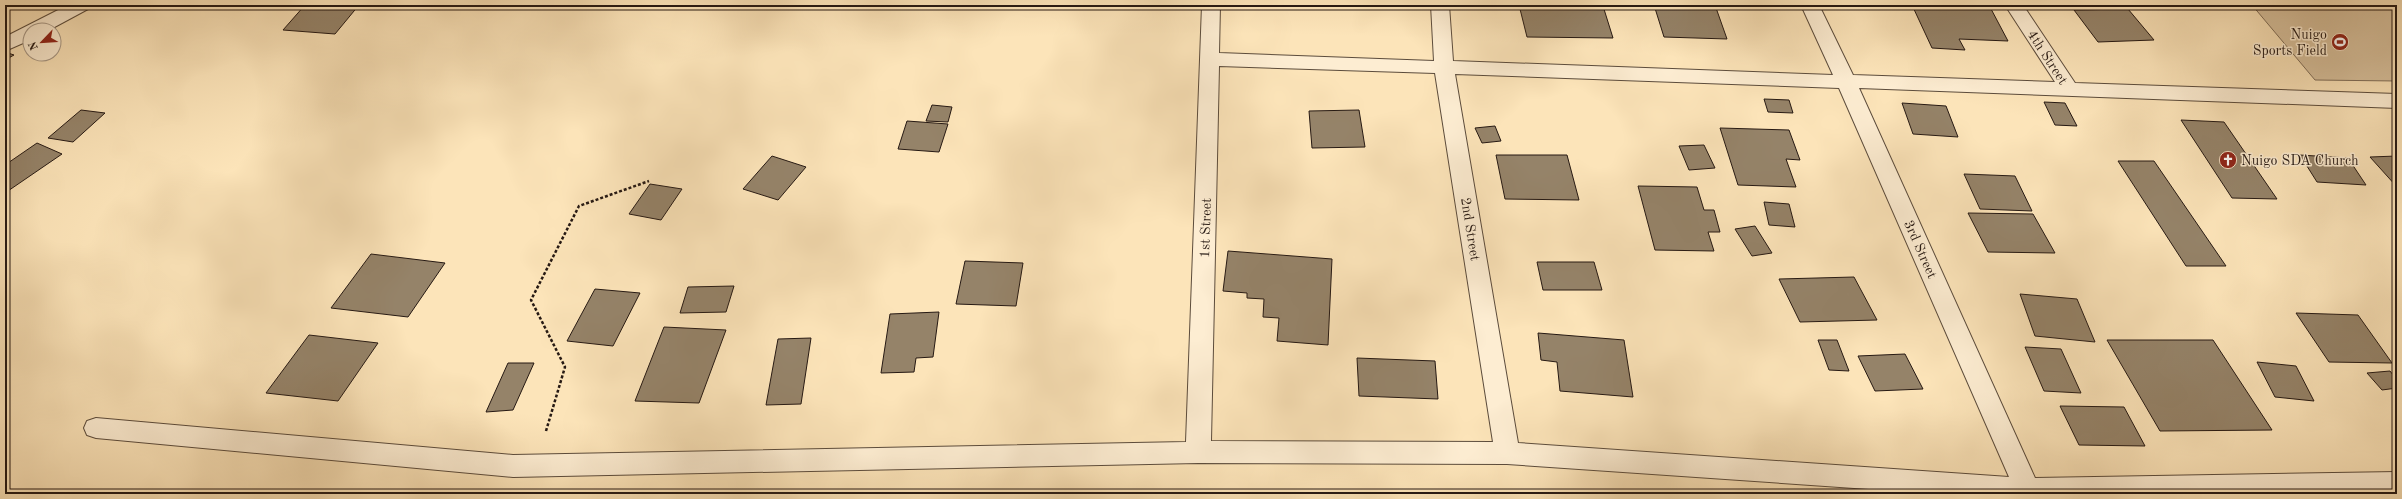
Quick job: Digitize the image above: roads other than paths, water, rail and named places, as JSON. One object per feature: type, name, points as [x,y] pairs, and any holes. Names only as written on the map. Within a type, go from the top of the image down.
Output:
[{"type":"street","points":[[49,22],[82,5]]},
{"type":"street","name":"1st Street","points":[[1198,452],[1212,5]]},
{"type":"street","name":"2nd Street","points":[[1440,5],[1444,67],[1507,453]]},
{"type":"street","name":"3rd Street","points":[[1810,5],[1846,81],[2028,492]]},
{"type":"street","name":"4th Street","points":[[2014,5],[2069,89]]},
{"type":"street","points":[[5,45],[22,36]]},
{"type":"street","points":[[1210,58],[2397,101]]},
{"type":"street","points":[[96,428],[513,466],[1198,452],[1507,453],[2028,492],[2397,483]]},
{"type":"place","name":"Nuigo Sports Field","points":[[2340,42]]},
{"type":"place","name":"Nuigo SDA Church","points":[[2228,160]]}]
